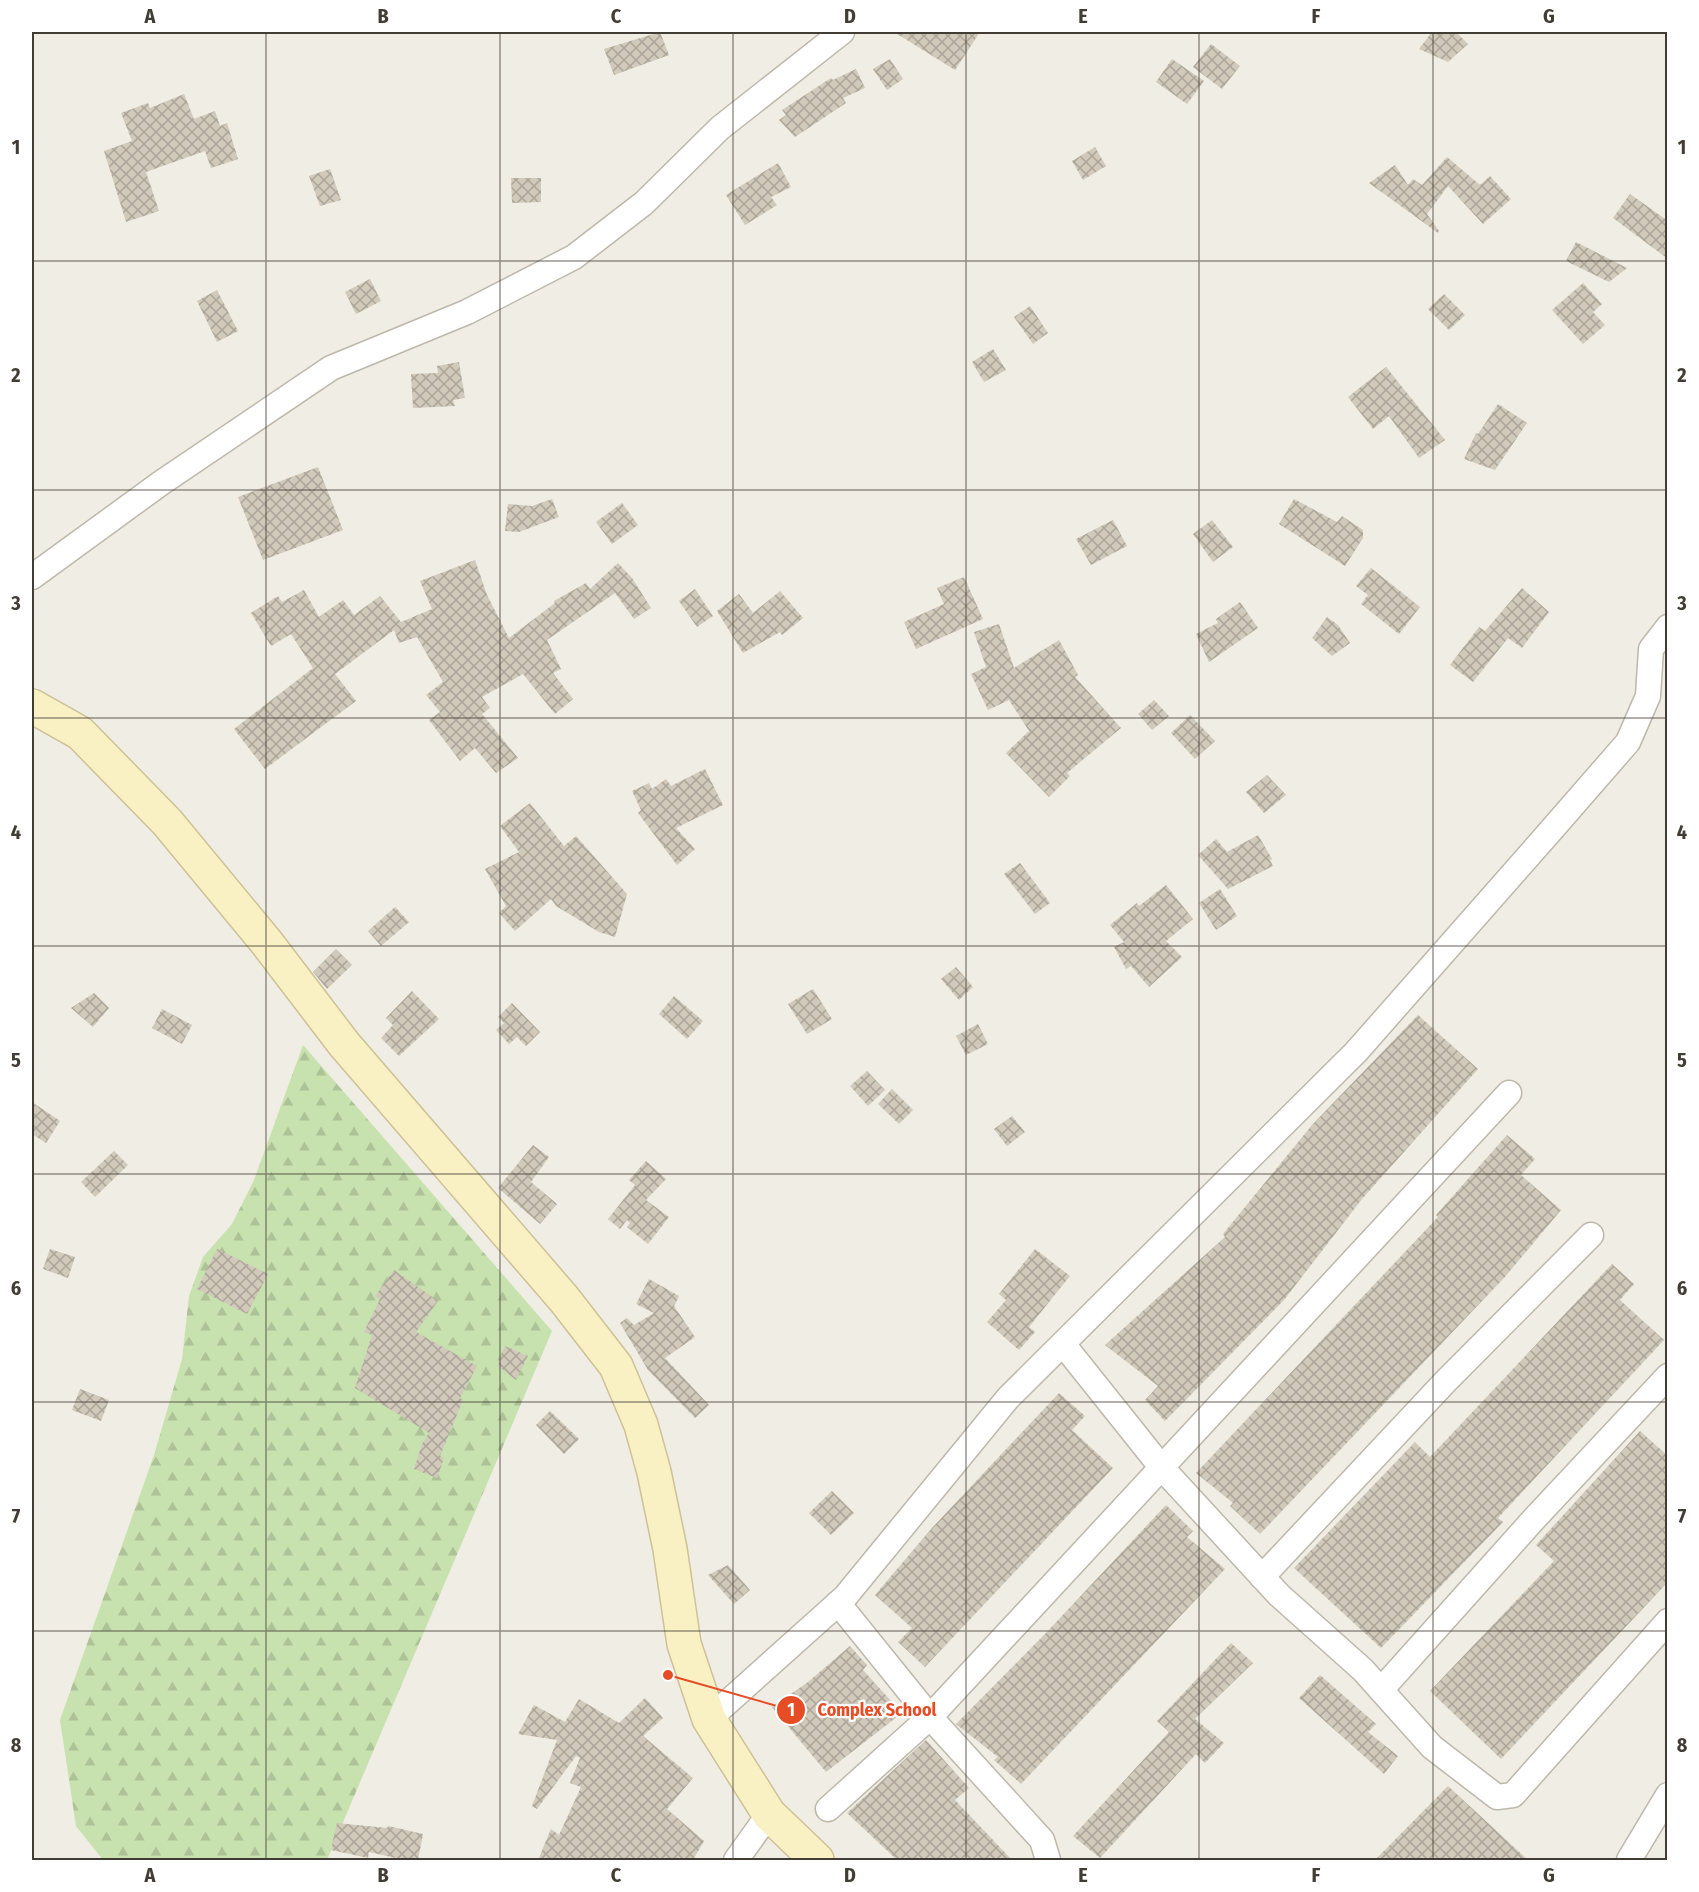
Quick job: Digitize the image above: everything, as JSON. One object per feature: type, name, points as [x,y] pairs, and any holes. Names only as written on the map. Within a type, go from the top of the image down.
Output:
[{"type":"main road","points":[[32,706],[80,733],[167,822],[267,943],[344,1044],[564,1299],[616,1366],[641,1425],[654,1472],[670,1549],[684,1644],[709,1719],[769,1814],[817,1860]]},
{"type":"street","points":[[32,577],[161,483],[331,368],[467,312],[573,257],[644,203],[720,128],[842,32]]},
{"type":"street","points":[[709,1719],[838,1603],[1008,1398],[1356,1052],[1628,742],[1648,696],[1651,649],[1668,627]]},
{"type":"street","points":[[828,1809],[930,1718],[1509,1093]]},
{"type":"street","points":[[1262,1576],[1445,1382],[1591,1235]]},
{"type":"street","points":[[1064,1344],[1162,1468],[1262,1576],[1381,1690],[1432,1747],[1478,1785],[1497,1797],[1513,1796],[1668,1621]]},
{"type":"street","points":[[1381,1690],[1534,1519],[1668,1376]]},
{"type":"street","points":[[838,1603],[930,1718],[1042,1840],[1048,1860]]},
{"type":"street","points":[[1629,1860],[1668,1795]]},
{"type":"street","points":[[736,1860],[769,1814]]},
{"type":"green space","points":[[303,1045],[552,1331],[327,1860],[103,1860],[76,1826],[60,1720],[154,1455],[182,1359],[189,1296],[203,1257],[232,1224],[254,1180]]},
{"type":"building","points":[[660,32],[669,55],[614,75],[604,49]]},
{"type":"building","points":[[894,32],[980,32],[955,70]]},
{"type":"building","points":[[1432,32],[1456,32],[1468,44],[1448,62],[1419,49]]},
{"type":"building","points":[[1211,44],[1240,66],[1222,89],[1193,67]]},
{"type":"building","points":[[890,59],[903,79],[887,90],[873,69]]},
{"type":"building","points":[[1172,59],[1204,81],[1187,104],[1156,82]]},
{"type":"building","points":[[856,69],[865,88],[843,98],[846,103],[795,137],[779,120],[786,115],[782,110],[831,78],[833,80]]},
{"type":"building","points":[[184,94],[194,119],[215,111],[220,126],[227,123],[238,159],[211,168],[205,151],[146,172],[159,211],[126,222],[104,151],[132,141],[121,113],[148,103],[150,108]]},
{"type":"building","points":[[1095,147],[1106,166],[1083,180],[1072,161]]},
{"type":"building","points":[[1447,157],[1480,185],[1490,176],[1511,199],[1483,224],[1448,186],[1427,214],[1439,231],[1438,233],[1369,183],[1395,165],[1408,185],[1413,179],[1422,185]]},
{"type":"building","points":[[778,163],[791,187],[771,197],[777,205],[745,225],[726,195]]},
{"type":"building","points":[[330,169],[341,200],[320,206],[309,176]]},
{"type":"building","points":[[511,178],[541,178],[541,202],[512,203]]},
{"type":"building","points":[[1630,194],[1668,221],[1668,259],[1613,218]]},
{"type":"building","points":[[1576,242],[1627,268],[1609,282],[1566,261]]},
{"type":"building","points":[[370,279],[381,301],[356,314],[345,292]]},
{"type":"building","points":[[1583,283],[1602,304],[1593,312],[1605,325],[1583,344],[1552,310]]},
{"type":"building","points":[[217,290],[238,331],[217,342],[197,301]]},
{"type":"building","points":[[1444,294],[1465,315],[1449,330],[1428,309]]},
{"type":"building","points":[[1030,306],[1048,333],[1033,344],[1014,317]]},
{"type":"building","points":[[993,349],[1006,370],[984,382],[972,362]]},
{"type":"building","points":[[459,362],[465,398],[453,400],[455,406],[413,408],[411,374],[438,373],[437,366]]},
{"type":"building","points":[[1386,367],[1445,440],[1419,458],[1389,416],[1373,429],[1348,397]]},
{"type":"building","points":[[1498,404],[1527,423],[1495,470],[1464,459],[1476,433],[1478,434]]},
{"type":"building","points":[[318,467],[343,530],[263,560],[238,497]]},
{"type":"building","points":[[552,499],[559,517],[519,532],[505,531],[508,504],[532,506]]},
{"type":"building","points":[[1294,499],[1337,522],[1342,516],[1363,530],[1363,538],[1345,566],[1279,524]]},
{"type":"building","points":[[622,503],[638,525],[612,544],[596,522]]},
{"type":"building","points":[[1113,520],[1127,546],[1091,565],[1076,539]]},
{"type":"building","points":[[1212,520],[1233,547],[1213,562],[1193,534]]},
{"type":"building","points":[[475,560],[487,595],[509,638],[555,603],[554,601],[586,583],[590,589],[618,563],[632,578],[651,608],[634,619],[615,593],[547,640],[561,669],[553,673],[573,699],[555,714],[523,674],[482,697],[490,708],[482,714],[518,758],[496,773],[475,748],[460,761],[429,720],[440,712],[426,695],[443,682],[417,637],[399,643],[394,630],[335,674],[356,701],[265,769],[234,729],[313,668],[291,634],[271,646],[251,613],[278,596],[282,602],[304,590],[319,617],[343,600],[354,615],[380,596],[401,622],[432,609],[420,581]]},
{"type":"building","points":[[1371,568],[1420,607],[1399,634],[1361,604],[1368,595],[1356,586]]},
{"type":"building","points":[[964,577],[983,619],[916,649],[904,622],[944,604],[937,588]]},
{"type":"building","points":[[1522,588],[1549,612],[1522,648],[1508,638],[1473,682],[1450,665],[1479,627],[1485,631]]},
{"type":"building","points":[[695,589],[713,616],[697,627],[679,601]]},
{"type":"building","points":[[780,591],[803,618],[782,635],[780,632],[743,653],[717,611],[739,594],[753,613]]},
{"type":"building","points":[[1240,602],[1258,628],[1209,662],[1196,634],[1218,623],[1216,619]]},
{"type":"building","points":[[1327,617],[1338,625],[1350,643],[1332,656],[1312,638]]},
{"type":"building","points":[[999,624],[1014,668],[1059,640],[1078,675],[1075,677],[1121,728],[1067,773],[1070,776],[1049,797],[1006,753],[1029,731],[1009,700],[988,710],[971,674],[986,667],[974,632]]},
{"type":"building","points":[[1154,700],[1169,716],[1152,730],[1138,714]]},
{"type":"building","points":[[1190,715],[1215,741],[1195,759],[1171,733]]},
{"type":"building","points":[[705,769],[723,805],[676,828],[695,849],[677,865],[638,813],[641,810],[632,791],[649,783],[652,789],[666,779],[671,786]]},
{"type":"building","points":[[1267,775],[1286,795],[1264,813],[1246,792]]},
{"type":"building","points":[[530,803],[564,846],[576,836],[627,894],[615,937],[599,932],[556,906],[551,899],[515,931],[499,913],[506,906],[485,869],[519,852],[500,826]]},
{"type":"building","points":[[1258,835],[1272,859],[1270,860],[1273,866],[1228,889],[1198,855],[1216,839],[1227,852]]},
{"type":"building","points":[[1020,863],[1050,903],[1035,914],[1004,874]]},
{"type":"building","points":[[1166,885],[1193,919],[1166,941],[1182,957],[1149,987],[1131,966],[1126,969],[1114,947],[1124,942],[1110,925],[1137,903],[1139,906]]},
{"type":"building","points":[[1220,889],[1237,916],[1216,930],[1199,903]]},
{"type":"building","points":[[395,907],[409,922],[381,946],[368,931]]},
{"type":"building","points":[[336,949],[352,965],[327,989],[313,972]]},
{"type":"building","points":[[956,967],[973,987],[959,1000],[941,979]]},
{"type":"building","points":[[813,989],[832,1019],[807,1034],[788,1004]]},
{"type":"building","points":[[412,991],[439,1019],[399,1056],[381,1038],[393,1025],[386,1018]]},
{"type":"building","points":[[94,993],[109,1008],[93,1027],[71,1008]]},
{"type":"building","points":[[674,996],[703,1021],[687,1039],[659,1014]]},
{"type":"building","points":[[512,1003],[540,1032],[526,1046],[517,1037],[509,1044],[496,1030],[504,1023],[498,1017]]},
{"type":"building","points":[[162,1009],[192,1025],[182,1044],[152,1028]]},
{"type":"building","points":[[1418,1015],[1478,1069],[1362,1199],[1284,1300],[1165,1421],[1145,1400],[1158,1386],[1105,1345],[1225,1237],[1223,1234],[1312,1125]]},
{"type":"building","points":[[978,1024],[988,1044],[966,1055],[956,1036]]},
{"type":"building","points":[[867,1071],[885,1090],[868,1106],[850,1086]]},
{"type":"building","points":[[892,1089],[913,1110],[899,1124],[878,1104]]},
{"type":"building","points":[[32,1102],[60,1121],[46,1143],[32,1134]]},
{"type":"building","points":[[1012,1116],[1025,1132],[1007,1146],[994,1129]]},
{"type":"building","points":[[1507,1135],[1535,1159],[1521,1175],[1561,1210],[1504,1278],[1260,1534],[1230,1506],[1233,1503],[1196,1473],[1438,1217],[1436,1215]]},
{"type":"building","points":[[533,1145],[549,1157],[531,1182],[557,1204],[540,1224],[498,1188]]},
{"type":"building","points":[[114,1151],[128,1165],[95,1197],[81,1182]]},
{"type":"building","points":[[646,1161],[666,1179],[646,1200],[669,1217],[648,1244],[627,1227],[630,1223],[627,1220],[620,1229],[608,1219],[635,1185],[629,1180]]},
{"type":"building","points":[[50,1249],[75,1257],[68,1278],[43,1269]]},
{"type":"building","points":[[217,1249],[268,1274],[247,1314],[197,1289]]},
{"type":"building","points":[[1035,1249],[1070,1276],[1029,1327],[1035,1332],[1019,1350],[987,1322],[1006,1300],[999,1294]]},
{"type":"building","points":[[1612,1264],[1634,1284],[1620,1300],[1664,1340],[1498,1518],[1503,1522],[1381,1648],[1294,1568],[1415,1442],[1430,1457]]},
{"type":"building","points":[[394,1270],[438,1301],[416,1332],[477,1366],[460,1398],[463,1400],[440,1456],[444,1458],[437,1478],[414,1469],[422,1444],[429,1433],[355,1388],[372,1335],[364,1332],[380,1299],[375,1296]]},
{"type":"building","points":[[649,1279],[679,1296],[674,1306],[695,1337],[665,1358],[709,1405],[695,1418],[648,1370],[620,1323],[627,1318],[634,1325],[654,1313],[636,1304]]},
{"type":"building","points":[[505,1346],[528,1356],[516,1380],[498,1366]]},
{"type":"building","points":[[80,1389],[109,1400],[101,1421],[72,1410]]},
{"type":"building","points":[[1059,1393],[1085,1416],[1072,1430],[1113,1468],[925,1667],[898,1642],[912,1628],[875,1595],[932,1528]]},
{"type":"building","points":[[550,1411],[579,1439],[564,1454],[536,1425]]},
{"type":"building","points":[[1640,1431],[1668,1456],[1668,1582],[1501,1759],[1430,1691],[1554,1561],[1536,1545]]},
{"type":"building","points":[[832,1491],[854,1513],[831,1535],[809,1513]]},
{"type":"building","points":[[1166,1505],[1193,1531],[1187,1537],[1225,1569],[1021,1784],[994,1760],[998,1757],[956,1724],[1046,1633]]},
{"type":"building","points":[[728,1565],[750,1590],[734,1604],[708,1575]]},
{"type":"building","points":[[1231,1643],[1253,1663],[1195,1719],[1224,1743],[1205,1763],[1196,1754],[1100,1858],[1073,1836],[1169,1732],[1157,1721]]},
{"type":"building","points":[[850,1646],[867,1665],[863,1670],[902,1713],[826,1772],[772,1707],[808,1682]]},
{"type":"building","points":[[1320,1675],[1376,1724],[1368,1732],[1398,1756],[1384,1774],[1299,1698]]},
{"type":"building","points":[[645,1698],[663,1718],[643,1736],[693,1778],[667,1809],[704,1841],[693,1860],[538,1860],[551,1829],[559,1835],[581,1787],[570,1783],[580,1758],[576,1756],[537,1809],[532,1806],[557,1740],[518,1734],[534,1705],[565,1722],[579,1699],[619,1723]]},
{"type":"building","points":[[926,1740],[969,1788],[955,1800],[1012,1860],[897,1860],[847,1813]]},
{"type":"building","points":[[1448,1786],[1528,1860],[1375,1860]]},
{"type":"building","points":[[337,1823],[387,1828],[388,1826],[423,1834],[418,1860],[404,1860],[369,1852],[368,1858],[331,1850]]},
{"type":"place","name":"Complex School","points":[[668,1675]]}]
